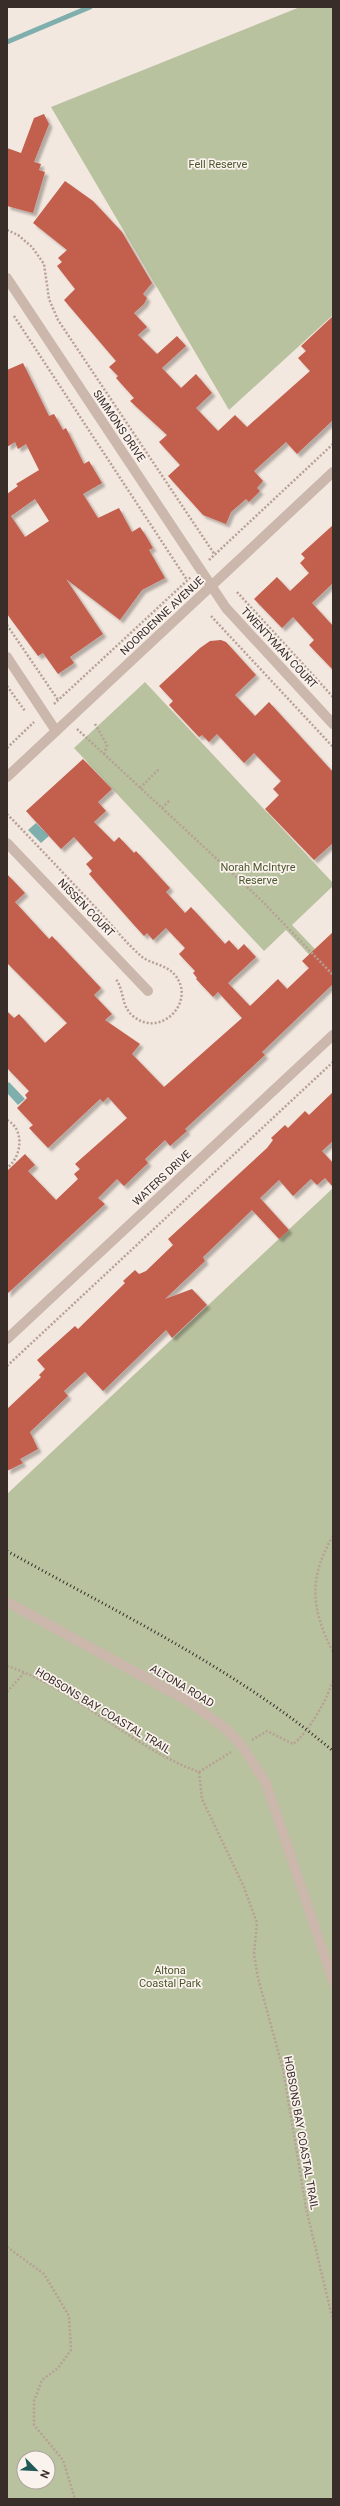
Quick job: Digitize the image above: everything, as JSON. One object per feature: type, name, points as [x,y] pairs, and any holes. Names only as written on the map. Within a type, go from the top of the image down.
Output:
[{"type":"street","name":"SIMMONS DRIVE","points":[[7,278],[211,586]]},
{"type":"street","name":"NOORDENNE AVENUE","points":[[7,777],[333,472]]},
{"type":"street","name":"TWENTYMAN COURT","points":[[211,586],[226,608],[333,724]]},
{"type":"street","points":[[7,657],[56,731]]},
{"type":"street","name":"NISSEN COURT","points":[[7,843],[148,991]]},
{"type":"street","name":"WATERS DRIVE","points":[[7,1339],[333,1035]]},
{"type":"street","name":"ALTONA ROAD","points":[[7,1602],[190,1702],[227,1730],[242,1746],[266,1783],[333,1981]]},
{"type":"path","points":[[7,230],[18,235],[32,247],[44,264],[49,299],[58,320],[215,555]]},
{"type":"path","points":[[11,312],[187,580]]},
{"type":"path","points":[[7,748],[333,444]]},
{"type":"path","points":[[237,592],[333,696]]},
{"type":"path","points":[[211,616],[333,747]]},
{"type":"path","points":[[7,625],[58,700]]},
{"type":"path","points":[[7,686],[33,723]]},
{"type":"path","points":[[69,719],[79,732],[261,900],[333,975]]},
{"type":"path","points":[[95,724],[107,745],[104,754]]},
{"type":"path","points":[[140,788],[159,769]]},
{"type":"path","points":[[162,808],[170,800]]},
{"type":"path","points":[[7,1366],[333,1062]]},
{"type":"path","points":[[7,1120],[16,1127],[20,1137],[15,1158],[7,1168]]},
{"type":"path","points":[[333,1536],[323,1553],[314,1582],[317,1606],[324,1635],[333,1652]]},
{"type":"path","name":"HOBSONS BAY COASTAL TRAIL","points":[[7,1666],[24,1673],[86,1708],[150,1750],[174,1763],[199,1772],[202,1798],[243,1885],[257,1923],[254,1954],[258,1978],[283,2069],[306,2208],[333,2321]]},
{"type":"path","points":[[7,1692],[24,1673]]},
{"type":"path","points":[[199,1772],[267,1731],[293,1744],[300,1740],[308,1730],[333,1679]]},
{"type":"path","points":[[7,2247],[44,2274],[68,2316],[71,2350],[58,2368],[42,2380],[34,2401],[34,2425],[63,2460],[75,2499]]},
{"type":"green space","name":"Fell Reserve","points":[[300,7],[333,7],[333,315],[229,410],[51,107]]},
{"type":"green space","name":"Norah McIntyre Reserve","points":[[145,682],[333,883],[333,886],[292,925],[333,968],[333,980],[286,930],[264,951],[74,748]]},
{"type":"green space","name":"Altona Coastal Park","points":[[333,1188],[333,2499],[7,2499],[7,1494]]},
{"type":"water","points":[[36,823],[49,836],[41,843],[28,830]]},
{"type":"water","points":[[9,1082],[25,1099],[18,1105],[7,1093],[7,1084]]},
{"type":"building","points":[[44,114],[49,124],[34,162],[41,164],[39,170],[45,172],[33,213],[7,206],[7,148],[21,153],[34,118]]},
{"type":"building","points":[[65,181],[93,201],[122,232],[152,283],[143,294],[147,298],[144,304],[134,313],[147,327],[138,335],[157,354],[177,336],[186,346],[162,368],[181,388],[196,374],[212,393],[196,408],[218,431],[235,415],[247,427],[310,371],[298,358],[306,351],[301,346],[333,316],[333,420],[297,454],[286,442],[254,471],[263,481],[257,488],[260,491],[249,502],[246,499],[231,512],[226,524],[203,515],[168,476],[180,465],[159,442],[167,435],[130,401],[134,398],[116,378],[118,376],[109,367],[116,361],[64,300],[75,289],[57,266],[62,262],[58,258],[67,250],[33,223]]},
{"type":"building","points":[[23,363],[49,416],[54,414],[63,430],[66,428],[84,464],[89,461],[102,483],[83,494],[98,518],[119,508],[132,532],[140,527],[146,536],[153,548],[149,550],[165,578],[142,590],[120,620],[66,579],[103,634],[70,657],[74,663],[58,674],[43,653],[38,656],[7,614],[7,494],[18,486],[16,484],[39,470],[26,444],[18,449],[15,442],[7,447],[7,370]],"holes":[[[35,499],[49,521],[25,537],[11,516]]]},
{"type":"building","points":[[333,525],[333,583],[312,603],[333,626],[333,670],[309,645],[314,640],[293,617],[282,628],[254,599],[277,577],[290,591],[309,573],[300,563],[305,558],[301,554]]},
{"type":"building","points":[[221,640],[226,642],[256,675],[235,695],[255,716],[269,702],[333,772],[333,843],[314,860],[265,809],[279,795],[273,789],[281,781],[254,753],[244,763],[217,734],[209,742],[202,735],[199,737],[169,705],[173,701],[159,686],[200,648],[210,641]]},
{"type":"building","points":[[83,759],[112,789],[98,802],[106,811],[94,822],[114,842],[119,837],[134,853],[136,851],[170,888],[166,892],[185,913],[191,907],[225,944],[229,940],[238,950],[244,944],[256,957],[228,983],[250,1006],[278,979],[287,989],[309,968],[302,961],[333,932],[333,984],[262,1052],[265,1055],[185,1129],[187,1131],[170,1146],[165,1140],[145,1159],[148,1163],[124,1186],[117,1179],[98,1198],[105,1204],[7,1294],[7,1171],[25,1154],[35,1165],[28,1171],[56,1200],[78,1179],[74,1174],[80,1169],[75,1164],[127,1118],[108,1097],[103,1102],[100,1099],[48,1148],[29,1128],[33,1125],[17,1108],[27,1098],[25,1095],[29,1091],[7,1068],[7,1011],[14,1018],[19,1014],[45,1043],[67,1023],[7,963],[7,874],[25,893],[15,902],[49,939],[52,936],[101,988],[94,995],[112,1014],[105,1020],[140,1044],[132,1054],[164,1087],[242,1018],[218,992],[213,997],[196,979],[197,978],[193,973],[195,971],[179,954],[185,948],[166,928],[153,940],[147,933],[144,936],[89,874],[92,871],[86,864],[93,858],[74,837],[61,849],[26,811]]},
{"type":"building","points":[[333,1092],[333,1141],[322,1151],[333,1163],[333,1187],[325,1178],[317,1185],[311,1179],[293,1196],[279,1180],[260,1198],[289,1230],[279,1239],[252,1210],[203,1257],[205,1261],[165,1299],[192,1289],[207,1305],[172,1338],[166,1330],[103,1391],[85,1372],[64,1391],[68,1396],[30,1432],[38,1449],[20,1459],[23,1463],[7,1471],[7,1409],[41,1377],[39,1375],[45,1369],[37,1360],[75,1326],[78,1329],[125,1283],[123,1281],[135,1270],[139,1274],[146,1271],[173,1245],[168,1239],[267,1148],[273,1140],[271,1138],[285,1125],[288,1128],[305,1111],[309,1115]]},
{"type":"waterway","points":[[7,42],[90,7]]},
{"type":"railway","points":[[7,1551],[133,1620],[216,1668],[296,1721],[333,1751]]}]
